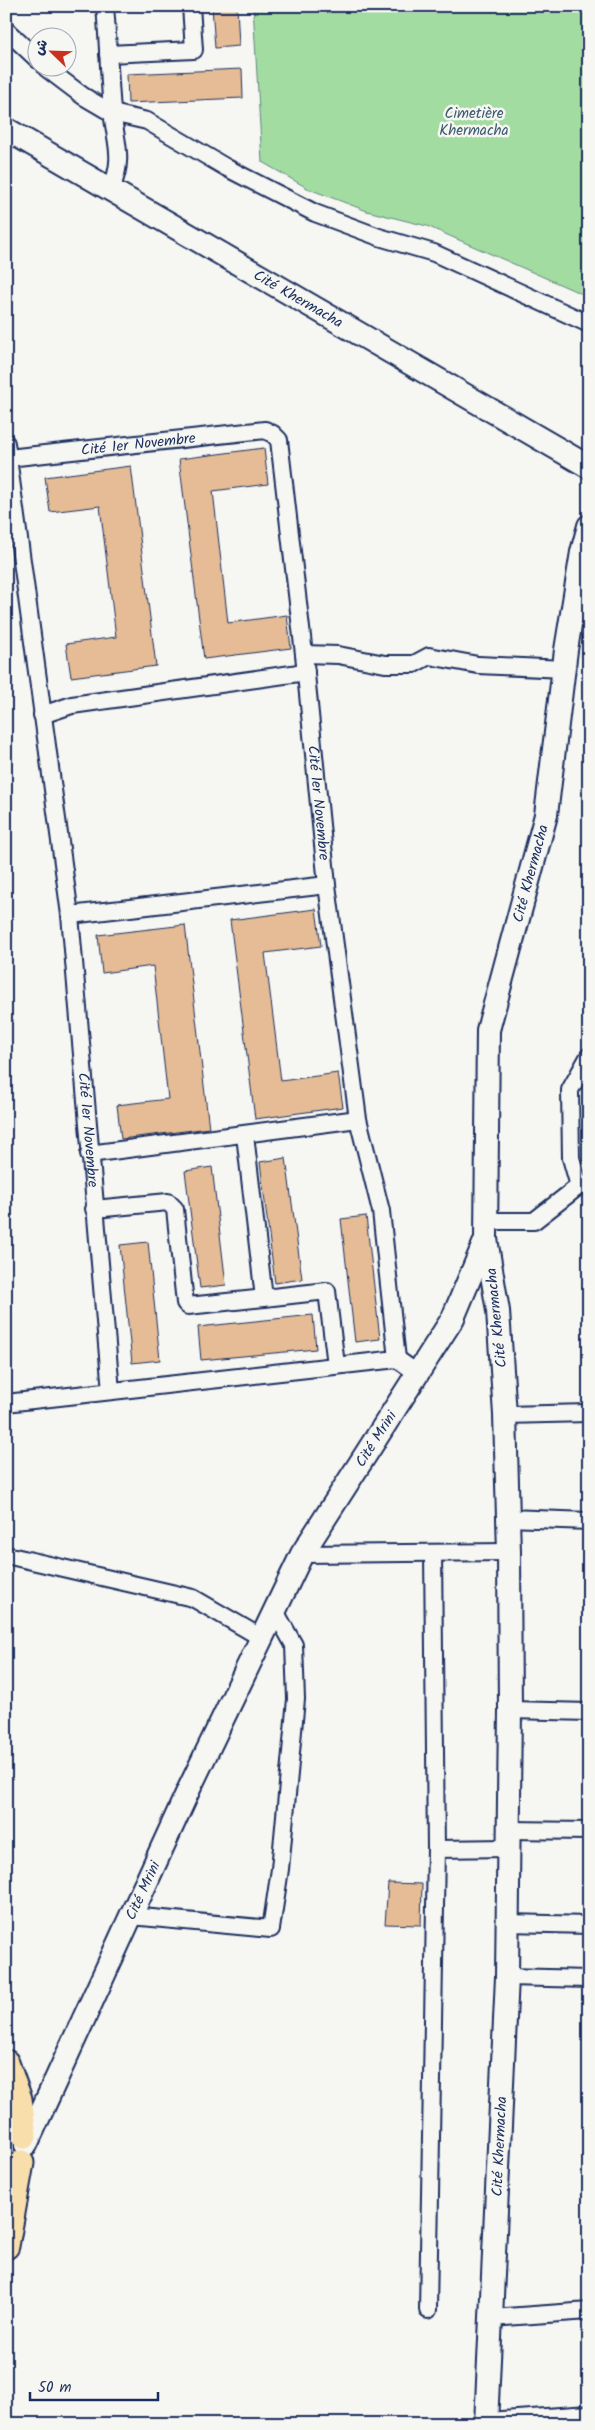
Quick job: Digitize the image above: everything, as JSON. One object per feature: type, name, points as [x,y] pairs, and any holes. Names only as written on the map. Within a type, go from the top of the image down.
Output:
[{"type":"main road","points":[[6,2063],[19,2099],[20,2154]]},
{"type":"main road","points":[[6,2119],[20,2128],[20,2154],[6,2246]]},
{"type":"street","points":[[105,6],[112,113],[119,144],[118,173],[111,190]]},
{"type":"street","points":[[108,54],[194,50],[191,6]]},
{"type":"street","points":[[6,30],[28,51]]},
{"type":"street","points":[[59,78],[83,96],[112,113],[147,121],[227,168],[315,213],[379,237],[434,253],[589,324]]},
{"type":"street","name":"Cité Khermacha","points":[[6,129],[589,467]]},
{"type":"street","name":"Cité 1er Novembre","points":[[111,1391],[89,1154],[70,915],[7,450],[264,430],[273,434],[279,440],[328,885],[358,1119],[381,1211],[397,1358]]},
{"type":"street","name":"Cité Khermacha","points":[[589,526],[582,552],[564,669],[546,815],[488,1030],[486,1230],[498,1311],[505,1415],[509,1552],[510,1710],[507,1976],[486,2422],[589,2414]]},
{"type":"street","points":[[304,654],[338,655],[385,664],[414,664],[429,656],[478,665],[564,669]]},
{"type":"street","points":[[42,715],[72,705],[306,672]]},
{"type":"street","points":[[70,915],[328,885]]},
{"type":"street","points":[[486,1230],[534,1221],[584,1185],[572,1158],[570,1090],[589,1056]]},
{"type":"street","points":[[89,1154],[358,1119]]},
{"type":"street","points":[[245,1135],[264,1298]]},
{"type":"street","points":[[94,1209],[168,1202],[172,1205],[175,1209],[184,1303],[188,1306],[327,1291],[336,1365]]},
{"type":"street","name":"Cité Mrini","points":[[20,2154],[302,1554],[453,1318],[486,1230]]},
{"type":"street","points":[[6,1403],[397,1358],[417,1373]]},
{"type":"street","points":[[505,1415],[589,1413]]},
{"type":"street","points":[[508,1518],[589,1521]]},
{"type":"street","points":[[302,1554],[509,1552]]},
{"type":"street","points":[[428,2310],[436,1849],[433,1553]]},
{"type":"street","points":[[6,1555],[192,1598],[262,1638]]},
{"type":"street","points":[[131,1916],[271,1929],[280,1869],[296,1699],[294,1644],[275,1611]]},
{"type":"street","points":[[510,1710],[589,1712]]},
{"type":"street","points":[[436,1849],[508,1839],[589,1831]]},
{"type":"street","points":[[508,1923],[589,1925]]},
{"type":"street","points":[[507,1976],[589,1979]]},
{"type":"street","points":[[491,2318],[589,2311]]},
{"type":"green space","name":"Cimetière Khermacha","points":[[253,6],[589,6],[589,297],[427,226],[367,211],[309,189],[262,162]]},
{"type":"water","points":[[6,2131],[14,2142],[14,2151],[6,2162]]},
{"type":"building","points":[[212,6],[237,6],[239,46],[215,48]]},
{"type":"building","points":[[242,69],[243,98],[128,103],[127,74]]},
{"type":"building","points":[[264,448],[268,484],[213,491],[228,623],[287,615],[291,648],[204,659],[179,459]]},
{"type":"building","points":[[131,466],[156,666],[71,677],[66,644],[116,637],[100,506],[50,512],[45,477]]},
{"type":"building","points":[[316,909],[321,946],[265,953],[281,1081],[338,1073],[343,1107],[255,1119],[230,920]]},
{"type":"building","points":[[185,925],[209,1128],[121,1139],[117,1105],[168,1099],[153,966],[102,973],[98,935]]},
{"type":"building","points":[[286,1158],[302,1279],[275,1283],[260,1162]]},
{"type":"building","points":[[212,1167],[226,1285],[200,1288],[185,1171]]},
{"type":"building","points":[[366,1216],[380,1339],[355,1342],[341,1219]]},
{"type":"building","points":[[148,1242],[160,1360],[132,1363],[120,1245]]},
{"type":"building","points":[[313,1315],[316,1349],[201,1360],[198,1327]]},
{"type":"building","points":[[388,1883],[422,1884],[421,1925],[385,1924]]}]
